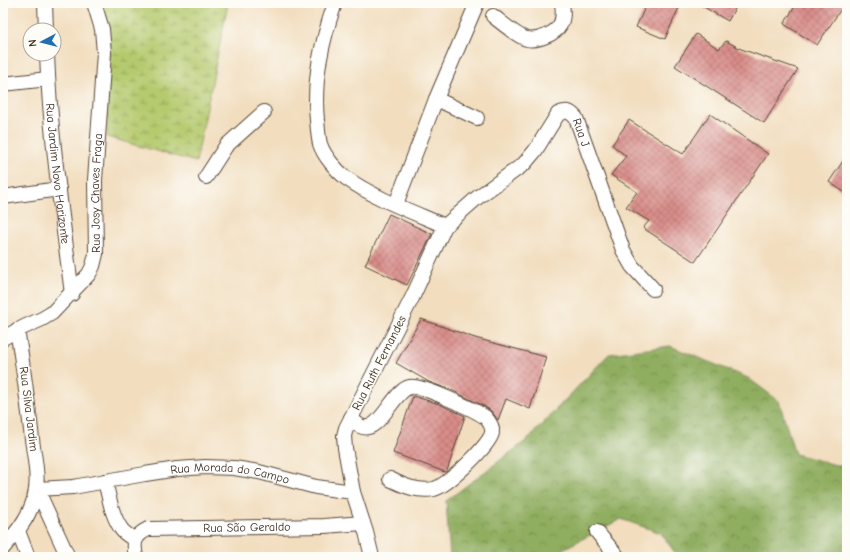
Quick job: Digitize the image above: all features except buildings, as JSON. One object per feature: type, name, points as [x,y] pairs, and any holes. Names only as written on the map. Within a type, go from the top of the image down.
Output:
[{"type":"street","points":[[45,3],[46,22]]},
{"type":"street","name":"Rua Josy Chaves Fraga","points":[[3,338],[52,313],[72,294],[89,274],[93,266],[96,254],[95,180],[104,53],[102,29],[94,3]]},
{"type":"street","points":[[335,3],[320,53],[316,81],[316,105],[320,145],[330,161],[345,177],[365,190],[445,226]]},
{"type":"street","points":[[396,204],[436,99],[478,3]]},
{"type":"street","points":[[493,16],[526,39],[539,39],[551,34],[560,25],[564,14],[562,3]]},
{"type":"street","name":"Rua Jardim Novo Horizonte","points":[[47,62],[59,189],[72,294]]},
{"type":"street","points":[[3,84],[48,79]]},
{"type":"street","points":[[436,99],[477,118]]},
{"type":"street","name":"Rua J","points":[[445,226],[478,197],[524,164],[535,151],[558,114],[567,111],[571,112],[576,118],[623,250],[632,266],[653,289]]},
{"type":"street","points":[[206,177],[226,146],[264,112]]},
{"type":"street","points":[[3,197],[59,189]]},
{"type":"street","name":"Rua Ruth Fernandes","points":[[372,557],[353,492],[344,436],[346,428],[413,296],[445,226]]},
{"type":"street","name":"Rua Silva Jardim","points":[[17,330],[25,378],[32,443],[38,474],[37,488]]},
{"type":"street","points":[[3,332],[3,338]]},
{"type":"street","points":[[351,418],[361,427],[368,427],[374,424],[402,391],[410,387],[420,388],[442,395],[484,417],[490,424],[492,434],[484,447],[445,483],[436,488],[428,490],[407,487],[390,479]]},
{"type":"street","name":"Rua Morada do Campo","points":[[37,488],[73,487],[177,469],[205,467],[234,468],[279,477],[316,487],[353,492]]},
{"type":"street","points":[[106,481],[118,523],[123,531],[135,540],[134,549],[136,557]]},
{"type":"street","points":[[3,548],[18,531],[32,505],[37,488]]},
{"type":"street","points":[[37,488],[68,557]]},
{"type":"street","name":"Rua São Geraldo","points":[[135,540],[140,533],[148,529],[363,524]]},
{"type":"street","points":[[18,531],[28,557]]},
{"type":"street","points":[[597,532],[618,557]]},
{"type":"green space","points":[[101,3],[228,3],[196,162],[107,137],[109,35]]},
{"type":"green space","points":[[670,346],[748,378],[779,401],[795,454],[847,468],[847,557],[678,557],[661,533],[621,519],[561,550],[558,557],[450,557],[446,501],[527,440],[609,354]]}]
